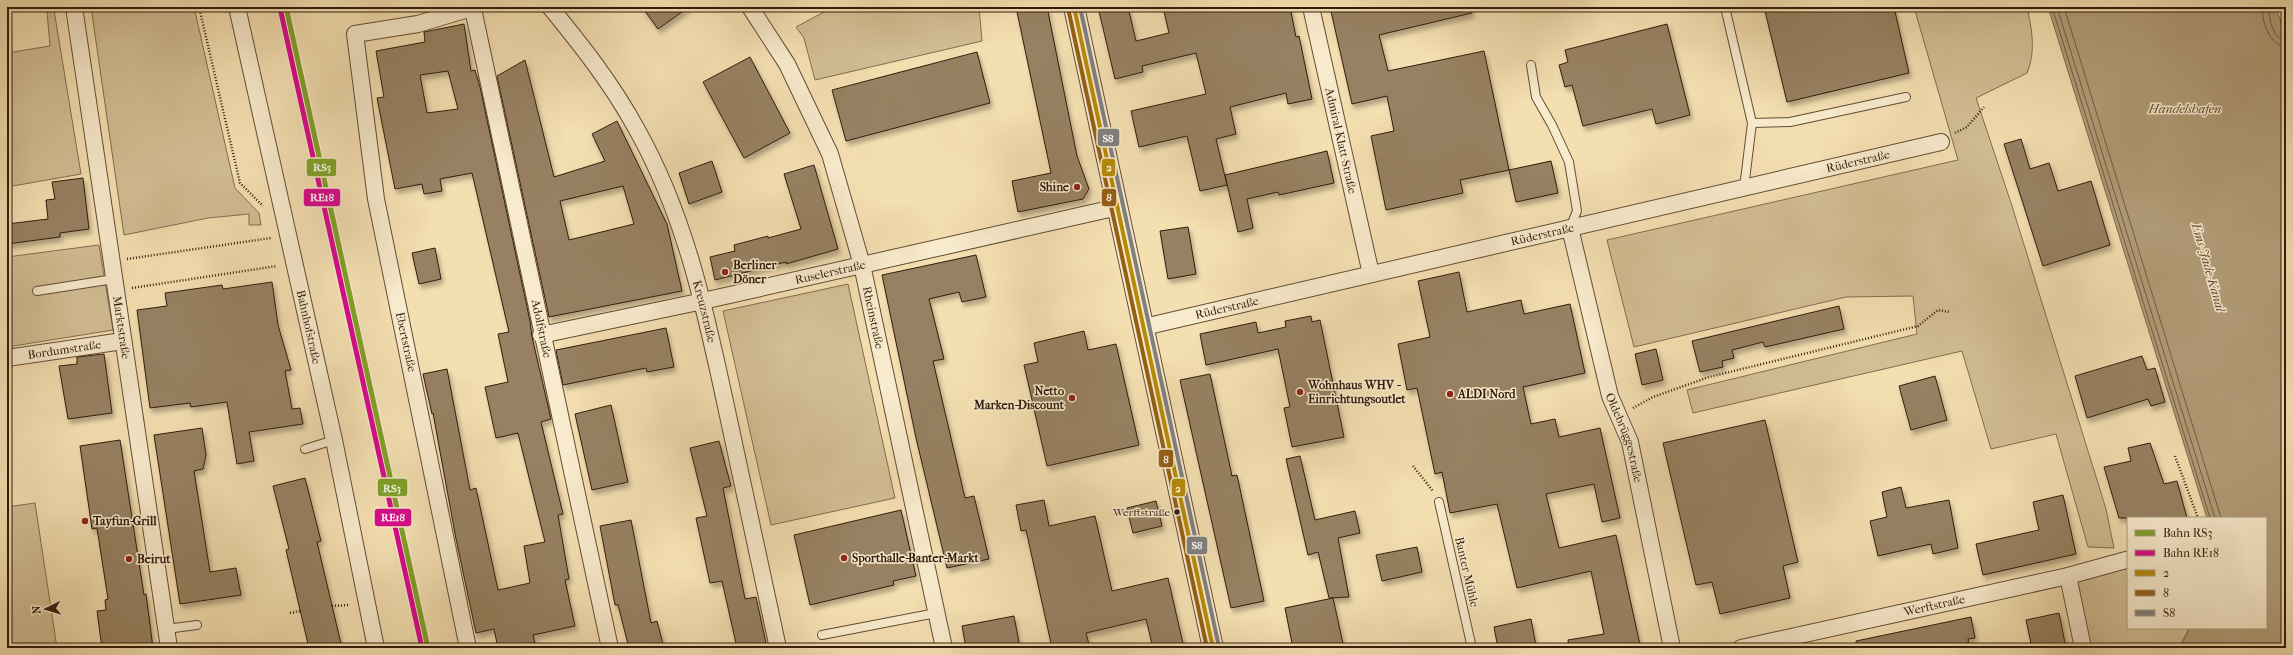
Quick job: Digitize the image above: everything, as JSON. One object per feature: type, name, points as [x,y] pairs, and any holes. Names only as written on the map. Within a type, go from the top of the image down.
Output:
[{"type":"street","name":"Marktstraße","points":[[74,7],[169,648]]},
{"type":"street","name":"Bahnhofstraße","points":[[237,7],[334,440],[376,648]]},
{"type":"street","name":"Kreuzstraße","points":[[550,7],[612,86],[637,130],[663,182],[682,232],[703,301],[778,648]]},
{"type":"street","name":"Rheinstraße","points":[[750,7],[787,64],[830,154],[862,265],[944,648]]},
{"type":"street","points":[[1074,7],[1213,648]]},
{"type":"street","name":"Admiral-Klatt-Straße","points":[[1311,7],[1371,274]]},
{"type":"street","name":"Ebertstraße","points":[[468,648],[376,199],[355,34],[418,24],[474,8]]},
{"type":"street","name":"Adolfstraße","points":[[474,8],[542,335],[610,648]]},
{"type":"street","name":"Rüderstraße","points":[[1144,327],[1941,142]]},
{"type":"street","name":"Ruselerstraße","points":[[542,335],[703,301],[1118,207]]},
{"type":"street","name":"Oldebrüggestraße","points":[[1570,228],[1610,396],[1630,442],[1672,648]]},
{"type":"street","name":"Bordumstraße","points":[[7,358],[123,341]]},
{"type":"street","name":"Werftstraße","points":[[1742,648],[2068,576],[2126,560]]},
{"type":"street","points":[[2068,576],[2083,648]]},
{"type":"lane","points":[[1725,7],[1752,123],[1744,188]]},
{"type":"lane","points":[[1531,65],[1536,97],[1552,125],[1569,162],[1577,211],[1570,228]]},
{"type":"lane","points":[[1752,123],[1790,122],[1906,97]]},
{"type":"lane","points":[[37,290],[115,284]]},
{"type":"lane","points":[[305,449],[334,440]]},
{"type":"lane","name":"Banter Mühle","points":[[1439,502],[1472,648]]},
{"type":"lane","points":[[822,635],[936,613]]},
{"type":"lane","points":[[166,629],[197,625]]},
{"type":"path","points":[[199,7],[240,183],[265,208]]},
{"type":"path","points":[[1941,142],[1967,127],[1984,107]]},
{"type":"path","points":[[111,261],[274,238],[272,230]]},
{"type":"path","points":[[115,284],[294,264]]},
{"type":"path","points":[[1619,416],[1653,397],[1709,377],[1918,326],[1938,310],[1950,312]]},
{"type":"path","points":[[2175,456],[2198,517]]},
{"type":"path","points":[[1413,466],[1435,493],[1439,502]]},
{"type":"path","points":[[290,613],[300,612]]},
{"type":"shaded area","points":[[91,7],[194,7],[235,188],[259,213],[261,225],[249,225],[249,214],[208,218],[124,235]]},
{"type":"shaded area","points":[[823,7],[979,7],[982,41],[815,80],[804,38],[796,27],[824,12]]},
{"type":"shaded area","points":[[1914,7],[2027,7],[2032,32],[2032,57],[2027,73],[1976,98],[2012,206],[2106,509],[2114,548],[2088,547],[2056,434],[1991,449],[1962,351],[1693,413],[1687,390],[1917,334],[1913,296],[1846,297],[1634,347],[1607,240],[1958,160]]},
{"type":"shaded area","points":[[54,10],[81,174],[7,187],[7,53],[50,46],[47,12]]},
{"type":"shaded area","points":[[99,245],[113,330],[7,347],[7,257]]},
{"type":"shaded area","points":[[848,284],[895,498],[771,525],[723,311]]},
{"type":"shaded area","points":[[35,503],[57,648],[7,648],[7,507]]},
{"type":"shaded area","points":[[2127,563],[2127,629],[2188,629],[2179,648],[2091,648],[2076,584],[2079,577]]},
{"type":"water","name":"Handelshafen","points":[[2048,7],[2276,7],[2286,37],[2286,648],[2180,648],[2190,629],[2267,629],[2267,517],[2207,517]]},
{"type":"building","points":[[642,7],[689,7],[658,29]]},
{"type":"building","points":[[1016,7],[1047,7],[1077,156],[1089,189],[1083,199],[1018,212],[1012,181],[1051,173]]},
{"type":"building","points":[[1098,7],[1128,7],[1136,41],[1169,33],[1163,7],[1290,7],[1296,37],[1299,36],[1312,99],[1288,104],[1286,93],[1230,107],[1236,134],[1216,139],[1227,185],[1200,191],[1187,136],[1139,147],[1131,111],[1206,94],[1196,53],[1142,66],[1143,72],[1115,79]]},
{"type":"building","points":[[1330,7],[1471,7],[1472,13],[1379,35],[1388,71],[1484,51],[1509,170],[1460,180],[1463,193],[1386,210],[1371,136],[1394,131],[1387,96],[1352,104]]},
{"type":"building","points":[[1764,7],[1894,7],[1909,73],[1787,102]]},
{"type":"building","points":[[464,24],[471,71],[475,70],[480,87],[530,321],[532,337],[551,419],[541,422],[563,514],[558,515],[569,579],[565,580],[575,626],[533,635],[536,648],[498,648],[494,629],[476,633],[456,539],[433,413],[432,414],[423,374],[447,369],[470,490],[476,488],[498,590],[530,583],[524,546],[545,542],[518,433],[496,438],[485,387],[508,382],[498,334],[509,332],[472,173],[440,179],[442,191],[424,194],[422,184],[395,189],[377,98],[384,97],[376,51],[425,42],[424,32]],"holes":[[[448,71],[458,109],[427,113],[420,75]]]},
{"type":"building","points":[[1667,24],[1690,115],[1656,124],[1652,109],[1583,126],[1572,85],[1565,87],[1559,65],[1568,62],[1565,50]]},
{"type":"building","points":[[977,52],[990,103],[846,141],[832,90]]},
{"type":"building","points":[[750,57],[790,133],[744,158],[703,82]]},
{"type":"building","points":[[525,60],[554,177],[605,161],[592,134],[617,121],[667,224],[682,291],[549,317],[497,76]],"holes":[[[623,186],[634,224],[569,240],[560,201]]]},
{"type":"building","points":[[2021,139],[2030,169],[2049,163],[2058,191],[2091,181],[2110,245],[2043,266],[2004,144]]},
{"type":"building","points":[[1327,151],[1334,183],[1279,195],[1278,192],[1247,199],[1253,228],[1238,232],[1225,175]]},
{"type":"building","points":[[712,161],[722,192],[689,204],[679,173]]},
{"type":"building","points":[[1551,161],[1558,193],[1516,202],[1509,170]]},
{"type":"building","points":[[814,165],[838,249],[786,264],[786,262],[715,280],[710,257],[735,251],[734,245],[801,229],[784,174]]},
{"type":"building","points":[[83,178],[89,229],[60,233],[60,237],[7,244],[7,224],[48,219],[46,200],[55,199],[52,182]]},
{"type":"building","points":[[1188,227],[1196,274],[1168,279],[1160,231]]},
{"type":"building","points":[[435,248],[441,279],[419,284],[412,253]]},
{"type":"building","points":[[976,255],[986,297],[962,302],[959,292],[929,299],[944,359],[933,361],[965,498],[974,496],[989,559],[947,568],[916,438],[882,275]]},
{"type":"building","points":[[1459,272],[1467,312],[1521,300],[1524,314],[1570,304],[1585,373],[1523,387],[1531,424],[1555,419],[1559,437],[1600,428],[1620,518],[1602,522],[1594,484],[1546,494],[1559,548],[1616,535],[1640,645],[1624,648],[1569,648],[1568,640],[1604,634],[1591,571],[1517,588],[1497,504],[1450,513],[1442,472],[1435,474],[1417,388],[1407,390],[1398,344],[1430,337],[1418,281]]},
{"type":"building","points":[[272,282],[278,325],[291,370],[285,371],[292,409],[300,408],[303,424],[249,432],[254,461],[237,464],[227,402],[191,407],[190,403],[150,408],[137,310],[167,306],[165,293],[222,285],[223,289]]},
{"type":"building","points":[[1839,306],[1844,329],[1765,347],[1763,342],[1732,350],[1734,358],[1722,361],[1723,367],[1700,372],[1692,341]]},
{"type":"building","points":[[1311,316],[1312,322],[1320,320],[1344,437],[1292,447],[1284,408],[1290,407],[1278,349],[1206,365],[1200,334],[1256,322],[1258,333],[1286,327],[1285,321]]},
{"type":"building","points":[[666,328],[674,367],[647,372],[646,368],[563,385],[556,350]]},
{"type":"building","points":[[1084,331],[1088,350],[1116,344],[1139,445],[1047,466],[1024,365],[1038,362],[1034,343]]},
{"type":"building","points":[[1656,349],[1663,380],[1642,385],[1635,354]]},
{"type":"building","points":[[104,354],[112,413],[68,419],[59,366],[77,364],[77,357]]},
{"type":"building","points":[[2142,356],[2147,370],[2155,368],[2165,402],[2151,406],[2148,399],[2087,418],[2075,376]]},
{"type":"building","points":[[1210,374],[1232,476],[1237,475],[1264,601],[1231,608],[1180,380]]},
{"type":"building","points":[[1935,376],[1947,420],[1911,430],[1899,386]]},
{"type":"building","points":[[611,405],[628,482],[592,490],[575,414]]},
{"type":"building","points":[[1765,420],[1798,562],[1783,566],[1790,598],[1720,614],[1712,582],[1696,585],[1663,443]]},
{"type":"building","points":[[202,428],[206,455],[203,469],[194,471],[210,572],[236,568],[241,595],[180,604],[154,435]]},
{"type":"building","points":[[120,440],[144,595],[146,594],[153,648],[102,648],[97,611],[106,610],[105,600],[108,599],[97,528],[92,529],[80,446]]},
{"type":"building","points":[[719,441],[731,486],[723,488],[745,599],[756,597],[767,648],[737,648],[722,581],[710,583],[696,518],[707,516],[690,448]]},
{"type":"building","points":[[2150,443],[2164,484],[2177,481],[2187,517],[2119,518],[2104,467],[2131,461],[2128,448]]},
{"type":"building","points":[[1300,456],[1315,520],[1355,511],[1360,533],[1338,538],[1349,597],[1329,598],[1318,552],[1308,555],[1286,459]]},
{"type":"building","points":[[305,478],[321,541],[317,542],[342,648],[309,648],[286,550],[289,549],[273,486]]},
{"type":"building","points":[[1901,487],[1906,508],[1949,500],[1958,548],[1933,554],[1931,544],[1878,556],[1870,521],[1887,517],[1882,492]]},
{"type":"building","points":[[2063,495],[2076,554],[1983,575],[1976,544],[2039,530],[2033,502]]},
{"type":"building","points":[[1044,500],[1049,526],[1095,516],[1112,591],[1168,578],[1184,648],[1153,648],[1146,619],[1086,633],[1090,648],[1052,648],[1026,530],[1021,531],[1016,505]]},
{"type":"building","points":[[1156,501],[1162,526],[1133,533],[1127,508]]},
{"type":"building","name":"Sporthalle-Banter-Markt","points":[[901,510],[916,576],[893,581],[894,585],[810,605],[794,535]]},
{"type":"building","points":[[631,520],[651,623],[657,621],[664,648],[629,648],[618,605],[615,605],[600,526]]},
{"type":"building","points":[[1417,547],[1422,572],[1382,581],[1376,555]]},
{"type":"building","points":[[1333,598],[1344,648],[1293,648],[1285,608]]},
{"type":"building","points":[[2059,613],[2066,648],[2032,648],[2026,620]]},
{"type":"building","points":[[1014,616],[1020,648],[966,648],[962,626]]},
{"type":"building","points":[[1971,617],[1975,638],[1968,639],[1969,648],[1943,648],[1943,644],[1923,648],[1857,648],[1856,641]]},
{"type":"building","points":[[1531,619],[1536,646],[1498,648],[1494,627]]},
{"type":"rail line","name":"RS3","points":[[286,7],[428,648]]},
{"type":"rail line","name":"RE18","points":[[280,8],[422,648]]},
{"type":"transit line","name":"2","points":[[1074,7],[1213,648]]},
{"type":"transit line","name":"S8","points":[[1080,7],[1219,647]]},
{"type":"transit line","name":"8","points":[[1068,8],[1207,648]]},
{"type":"place","name":"Shine","points":[[1077,187]]},
{"type":"place","name":"Berliner Döner","points":[[725,272]]},
{"type":"place","name":"Wohnhaus WHV - Einrichtungsoutlet","points":[[1300,392]]},
{"type":"place","name":"ALDI Nord","points":[[1450,394]]},
{"type":"place","name":"Netto Marken-Discount","points":[[1072,398]]},
{"type":"place","name":"Werftstraße","points":[[1177,512]]},
{"type":"place","name":"Tayfun-Grill","points":[[85,521]]},
{"type":"place","name":"Sporthalle-Banter-Markt","points":[[844,558]]},
{"type":"place","name":"Beirut","points":[[129,559]]},
{"type":"water label","name":"Ems-Jade-Kanal","points":[[2209,267]]}]
